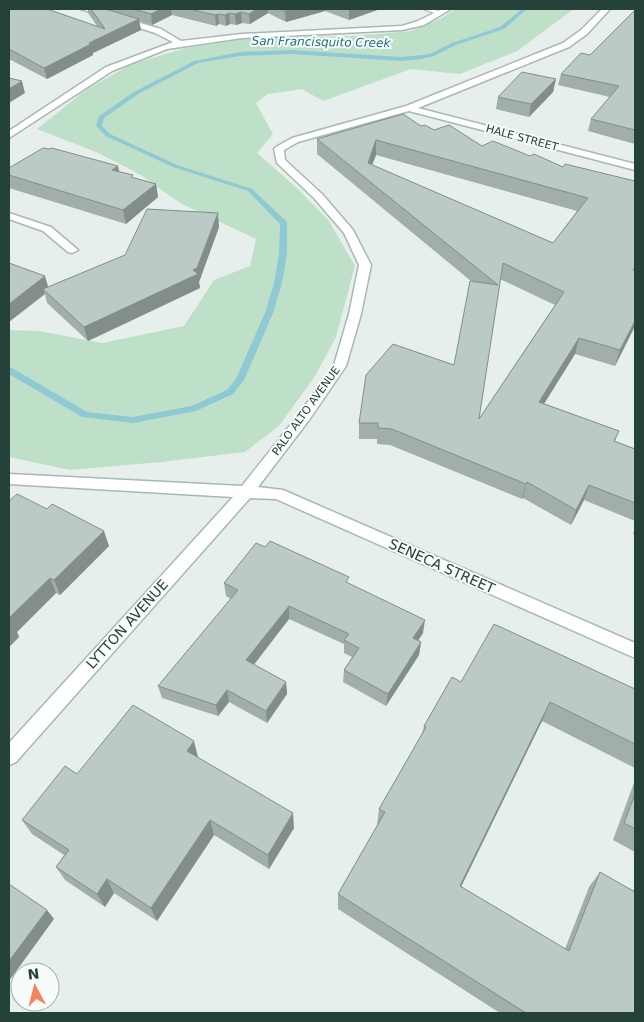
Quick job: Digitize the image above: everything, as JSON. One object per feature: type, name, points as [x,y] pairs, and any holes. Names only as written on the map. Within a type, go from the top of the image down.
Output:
[{"type":"street","name":"PALO ALTO AVENUE","points":[[246,492],[304,417],[340,366],[365,265],[349,232],[318,196],[280,161],[279,149],[285,144],[296,140],[410,108],[566,45],[584,32],[606,9]]},
{"type":"street","points":[[90,10],[158,32],[180,43]]},
{"type":"street","points":[[9,135],[109,69],[180,43],[242,36],[402,28],[421,23],[443,11]]},
{"type":"street","name":"HALE STREET","points":[[410,108],[635,167]]},
{"type":"street","points":[[9,216],[48,229],[72,250]]},
{"type":"street","points":[[9,479],[246,492]]},
{"type":"street","name":"SENECA STREET","points":[[246,492],[278,494],[635,651]]},
{"type":"street","name":"LYTTON AVENUE","points":[[9,756],[246,492]]},
{"type":"lane","points":[[90,10],[107,9]]},
{"type":"lane","points":[[426,9],[443,11]]},
{"type":"green space","points":[[456,9],[574,9],[517,51],[460,74],[411,69],[323,101],[302,89],[268,94],[256,103],[273,134],[257,153],[297,188],[329,221],[355,266],[336,337],[315,376],[279,426],[245,452],[161,462],[70,470],[9,457],[9,330],[39,331],[102,343],[184,326],[214,280],[250,266],[256,239],[180,203],[141,175],[96,152],[37,129],[87,89],[132,64],[186,48],[251,38],[354,36],[411,31],[440,19]]},
{"type":"building","points":[[9,9],[47,9],[105,29],[91,9],[105,9],[139,19],[89,43],[91,44],[44,68],[9,49]]},
{"type":"building","points":[[133,9],[161,9],[151,14]]},
{"type":"building","points":[[189,9],[257,9],[249,14],[241,12],[215,15]]},
{"type":"building","points":[[635,10],[635,130],[591,119],[619,86],[561,74],[581,53],[590,55]]},
{"type":"building","points":[[522,72],[556,79],[531,104],[498,97]]},
{"type":"building","points":[[9,78],[22,81],[9,89]]},
{"type":"building","points":[[403,114],[421,126],[425,125],[434,130],[449,125],[482,146],[493,141],[530,156],[534,154],[563,167],[565,164],[635,181],[635,267],[633,270],[635,271],[635,321],[620,350],[579,338],[539,402],[619,431],[614,441],[635,449],[635,503],[589,485],[576,510],[527,482],[526,484],[392,429],[378,428],[378,423],[359,423],[366,375],[393,344],[454,365],[470,281],[498,285],[317,139]],"holes":[[[376,140],[588,198],[553,243],[368,163]],[[503,263],[564,292],[479,419]]]},
{"type":"building","points":[[43,148],[52,148],[118,166],[112,170],[133,175],[131,177],[156,184],[123,210],[9,175],[9,168]]},
{"type":"building","points":[[147,209],[218,213],[197,268],[193,270],[198,274],[84,327],[43,289],[125,255]]},
{"type":"building","points":[[9,263],[45,276],[9,304]]},
{"type":"building","points":[[17,494],[47,509],[52,504],[104,531],[54,580],[50,578],[9,618],[9,501]]},
{"type":"building","points":[[270,541],[349,577],[346,582],[425,620],[413,638],[421,642],[388,694],[344,670],[359,648],[344,640],[349,634],[289,606],[246,660],[286,682],[266,711],[227,690],[216,705],[158,686],[238,590],[224,583],[256,543],[265,547]]},
{"type":"building","points":[[494,624],[635,689],[635,744],[550,702],[460,886],[569,951],[600,872],[635,892],[635,1013],[526,1013],[338,894],[385,812],[379,809],[452,677],[461,682]]},
{"type":"building","points":[[133,705],[194,741],[187,751],[293,813],[268,855],[210,820],[151,908],[107,879],[97,894],[56,867],[69,850],[22,820],[65,766],[77,774]]},
{"type":"building","points":[[635,794],[635,829],[624,823]]},
{"type":"building","points":[[9,884],[47,910],[9,961]]},
{"type":"waterway","name":"San Francisquito Creek","points":[[9,370],[85,415],[133,420],[193,409],[230,392],[240,380],[269,313],[278,283],[283,254],[284,224],[250,190],[175,166],[108,135],[99,126],[101,117],[136,93],[196,62],[240,54],[291,52],[401,59],[422,57],[432,55],[454,44],[502,28],[525,9]]}]
